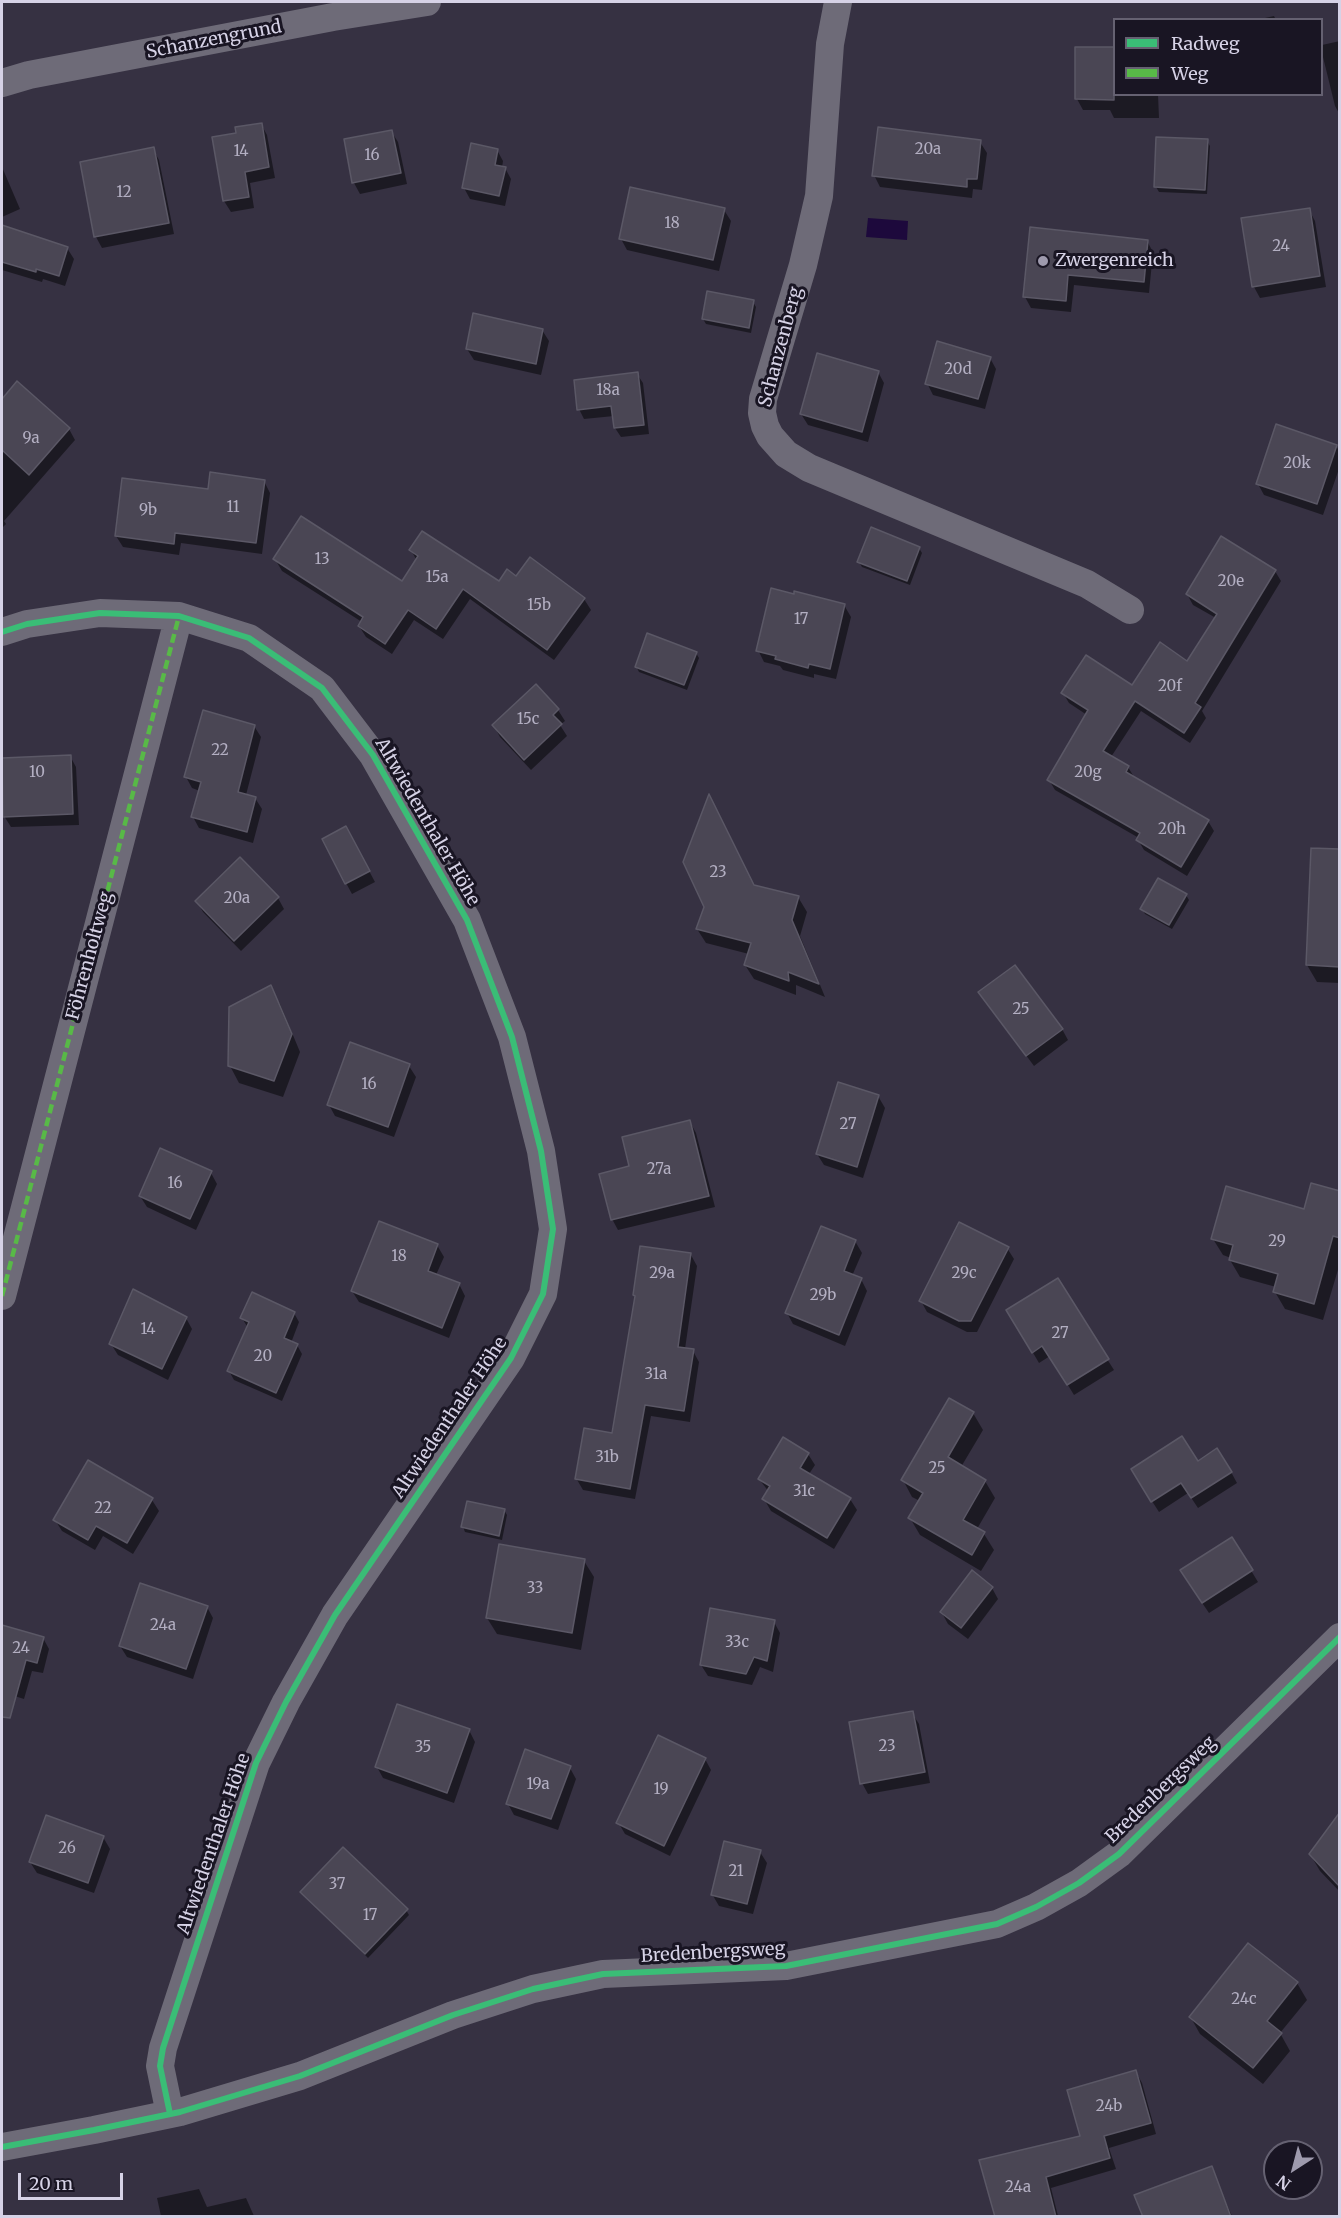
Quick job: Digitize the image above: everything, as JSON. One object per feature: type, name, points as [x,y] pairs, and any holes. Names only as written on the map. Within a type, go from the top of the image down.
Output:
[{"type":"street","name":"Schanzengrund","points":[[2,83],[29,75],[333,16],[427,2]]},
{"type":"street","name":"Schanzenberg","points":[[838,2],[830,44],[819,196],[803,266],[764,399],[762,413],[765,426],[786,454],[803,465],[1087,584],[1130,610]]},
{"type":"street","name":"Altwiedenthaler Höhe","points":[[2,632],[27,624],[100,614],[179,616],[249,638],[322,688],[373,755],[466,920],[512,1036],[541,1151],[553,1229],[543,1294],[512,1358],[335,1615],[286,1702],[256,1763],[163,2048],[160,2066],[170,2114]]},
{"type":"street","name":"Föhrenholtweg","points":[[2,1296],[179,616]]},
{"type":"street","name":"Bredenbergsweg","points":[[2,2147],[170,2114],[300,2076],[453,2015],[532,1989],[603,1974],[786,1966],[998,1924],[1036,1907],[1079,1883],[1119,1854],[1340,1637]]},
{"type":"shaded area","points":[[868,218],[908,221],[907,240],[866,237]]},
{"type":"building","points":[[1075,47],[1113,47],[1114,100],[1075,99]]},
{"type":"building","points":[[262,123],[269,167],[245,172],[249,197],[223,201],[212,137],[236,133],[235,127]]},
{"type":"building","points":[[878,127],[981,140],[977,179],[967,179],[967,187],[872,176]]},
{"type":"building","points":[[392,130],[401,173],[352,183],[344,139]]},
{"type":"building","points":[[1156,137],[1208,139],[1205,190],[1154,187]]},
{"type":"building","points":[[471,143],[498,149],[495,165],[506,167],[499,196],[462,188]]},
{"type":"building","points":[[154,147],[169,223],[94,237],[80,162]]},
{"type":"building","points":[[630,187],[725,208],[713,260],[619,239]]},
{"type":"building","points":[[1310,208],[1320,276],[1252,287],[1241,218]]},
{"type":"building","points":[[2,225],[68,247],[59,276],[2,262]]},
{"type":"building","points":[[1030,227],[1148,240],[1144,282],[1068,275],[1066,301],[1023,297]]},
{"type":"building","points":[[707,291],[754,300],[749,328],[702,319]]},
{"type":"building","points":[[473,313],[543,329],[536,364],[466,349]]},
{"type":"building","points":[[937,341],[991,357],[978,399],[925,384]]},
{"type":"building","points":[[817,353],[879,371],[862,432],[800,414]]},
{"type":"building","points":[[638,372],[644,425],[614,428],[611,406],[577,410],[574,380]]},
{"type":"building","points":[[17,381],[70,428],[29,475],[2,450],[2,399]]},
{"type":"building","points":[[1276,424],[1337,445],[1317,504],[1256,484]]},
{"type":"building","points":[[210,472],[265,480],[256,543],[175,533],[174,544],[115,536],[122,478],[208,489]]},
{"type":"building","points":[[301,516],[402,581],[418,556],[409,550],[422,531],[499,581],[507,569],[516,576],[530,557],[585,598],[547,650],[463,589],[436,629],[408,610],[385,644],[358,626],[363,617],[273,559]]},
{"type":"building","points":[[871,527],[920,547],[907,581],[857,562]]},
{"type":"building","points":[[1221,536],[1276,570],[1195,703],[1201,707],[1184,733],[1135,701],[1103,751],[1129,766],[1126,772],[1209,820],[1181,867],[1136,840],[1140,833],[1047,780],[1088,710],[1061,693],[1086,655],[1132,685],[1160,642],[1187,661],[1217,614],[1186,594]]},
{"type":"building","points":[[771,588],[794,594],[794,591],[845,604],[830,669],[809,664],[808,668],[756,651]]},
{"type":"building","points":[[647,633],[697,652],[684,685],[635,667]]},
{"type":"building","points":[[536,684],[559,709],[553,715],[562,724],[524,760],[492,725]]},
{"type":"building","points":[[203,710],[255,725],[238,792],[256,797],[247,832],[191,817],[201,782],[184,777]]},
{"type":"building","points":[[71,755],[73,814],[3,817],[2,758]]},
{"type":"building","points":[[709,794],[754,885],[799,896],[792,920],[819,984],[788,972],[789,981],[744,965],[751,943],[696,929],[704,907],[683,862]]},
{"type":"building","points":[[346,826],[370,871],[345,884],[322,839]]},
{"type":"building","points":[[1311,848],[1340,849],[1340,967],[1306,965]]},
{"type":"building","points":[[240,857],[279,897],[234,941],[195,901]]},
{"type":"building","points":[[1158,878],[1187,894],[1169,925],[1140,909]]},
{"type":"building","points":[[1015,965],[1063,1029],[1026,1056],[978,992]]},
{"type":"building","points":[[271,985],[292,1034],[274,1081],[228,1066],[229,1007]]},
{"type":"building","points":[[350,1042],[410,1064],[388,1127],[327,1105]]},
{"type":"building","points":[[838,1082],[879,1095],[857,1167],[816,1154]]},
{"type":"building","points":[[690,1120],[709,1196],[611,1220],[599,1174],[629,1166],[622,1137]]},
{"type":"building","points":[[160,1148],[212,1171],[190,1219],[139,1196]]},
{"type":"building","points":[[1311,1183],[1340,1191],[1340,1238],[1333,1236],[1314,1304],[1273,1292],[1278,1274],[1229,1260],[1233,1245],[1211,1239],[1226,1186],[1304,1209]]},
{"type":"building","points":[[379,1221],[438,1244],[428,1271],[460,1283],[442,1328],[351,1291]]},
{"type":"building","points":[[959,1222],[1009,1247],[971,1321],[959,1321],[919,1301]]},
{"type":"building","points":[[821,1226],[856,1240],[844,1271],[862,1278],[839,1335],[785,1313]]},
{"type":"building","points":[[640,1246],[691,1253],[678,1347],[694,1349],[684,1411],[645,1405],[630,1489],[575,1479],[584,1428],[612,1433],[635,1296],[633,1295]]},
{"type":"building","points":[[1058,1278],[1109,1359],[1067,1385],[1042,1346],[1032,1353],[1006,1310]]},
{"type":"building","points":[[133,1289],[187,1317],[162,1369],[109,1344]]},
{"type":"building","points":[[252,1292],[295,1312],[284,1338],[298,1344],[276,1393],[227,1371],[249,1322],[240,1318]]},
{"type":"building","points":[[949,1398],[974,1412],[948,1457],[986,1480],[963,1520],[985,1532],[972,1555],[908,1518],[923,1493],[901,1480]]},
{"type":"building","points":[[1182,1436],[1198,1461],[1217,1448],[1232,1472],[1191,1498],[1181,1483],[1151,1502],[1131,1469]]},
{"type":"building","points":[[783,1437],[809,1453],[800,1468],[851,1498],[827,1538],[762,1499],[770,1486],[758,1479]]},
{"type":"building","points":[[88,1460],[153,1498],[127,1543],[96,1526],[88,1540],[53,1520]]},
{"type":"building","points":[[467,1501],[505,1509],[499,1536],[461,1527]]},
{"type":"building","points":[[1232,1537],[1253,1570],[1202,1603],[1180,1570]]},
{"type":"building","points":[[499,1544],[585,1559],[572,1633],[486,1618]]},
{"type":"building","points":[[972,1570],[993,1587],[961,1628],[940,1612]]},
{"type":"building","points":[[140,1583],[208,1606],[186,1669],[119,1646]]},
{"type":"building","points":[[710,1608],[775,1620],[767,1661],[754,1657],[746,1674],[700,1665]]},
{"type":"building","points":[[2,1625],[44,1637],[37,1663],[26,1660],[10,1718],[2,1717]]},
{"type":"building","points":[[397,1704],[470,1729],[447,1793],[375,1767]]},
{"type":"building","points":[[913,1711],[925,1772],[860,1784],[849,1722]]},
{"type":"building","points":[[658,1735],[706,1758],[664,1846],[616,1823]]},
{"type":"building","points":[[525,1749],[571,1766],[551,1819],[506,1804]]},
{"type":"building","points":[[1340,1812],[1340,1887],[1309,1854]]},
{"type":"building","points":[[46,1815],[104,1836],[88,1883],[29,1862]]},
{"type":"building","points":[[724,1841],[761,1850],[747,1904],[711,1895]]},
{"type":"building","points":[[343,1847],[408,1909],[365,1954],[300,1892]]},
{"type":"building","points":[[1248,1943],[1298,1982],[1267,2021],[1282,2033],[1253,2068],[1189,2017]]},
{"type":"building","points":[[1136,2070],[1151,2123],[1104,2136],[1110,2158],[1046,2177],[1056,2217],[995,2217],[979,2160],[1080,2136],[1067,2090]]},
{"type":"building","points":[[1212,2166],[1231,2217],[1143,2217],[1134,2195]]},
{"type":"marked path","points":[[2,1296],[179,616]]},
{"type":"cycle path","points":[[2,632],[27,624],[100,613],[179,616],[249,638],[322,688],[373,755],[467,920],[512,1037],[541,1151],[553,1229],[543,1294],[511,1358],[335,1615],[286,1702],[256,1763],[163,2048],[160,2066],[170,2114]]},
{"type":"cycle path","points":[[2,2147],[180,2112],[300,2076],[453,2015],[533,1989],[603,1974],[786,1966],[997,1924],[1036,1907],[1079,1883],[1119,1854],[1340,1637]]},
{"type":"place","name":"Zwergenreich","points":[[1043,261]]}]
